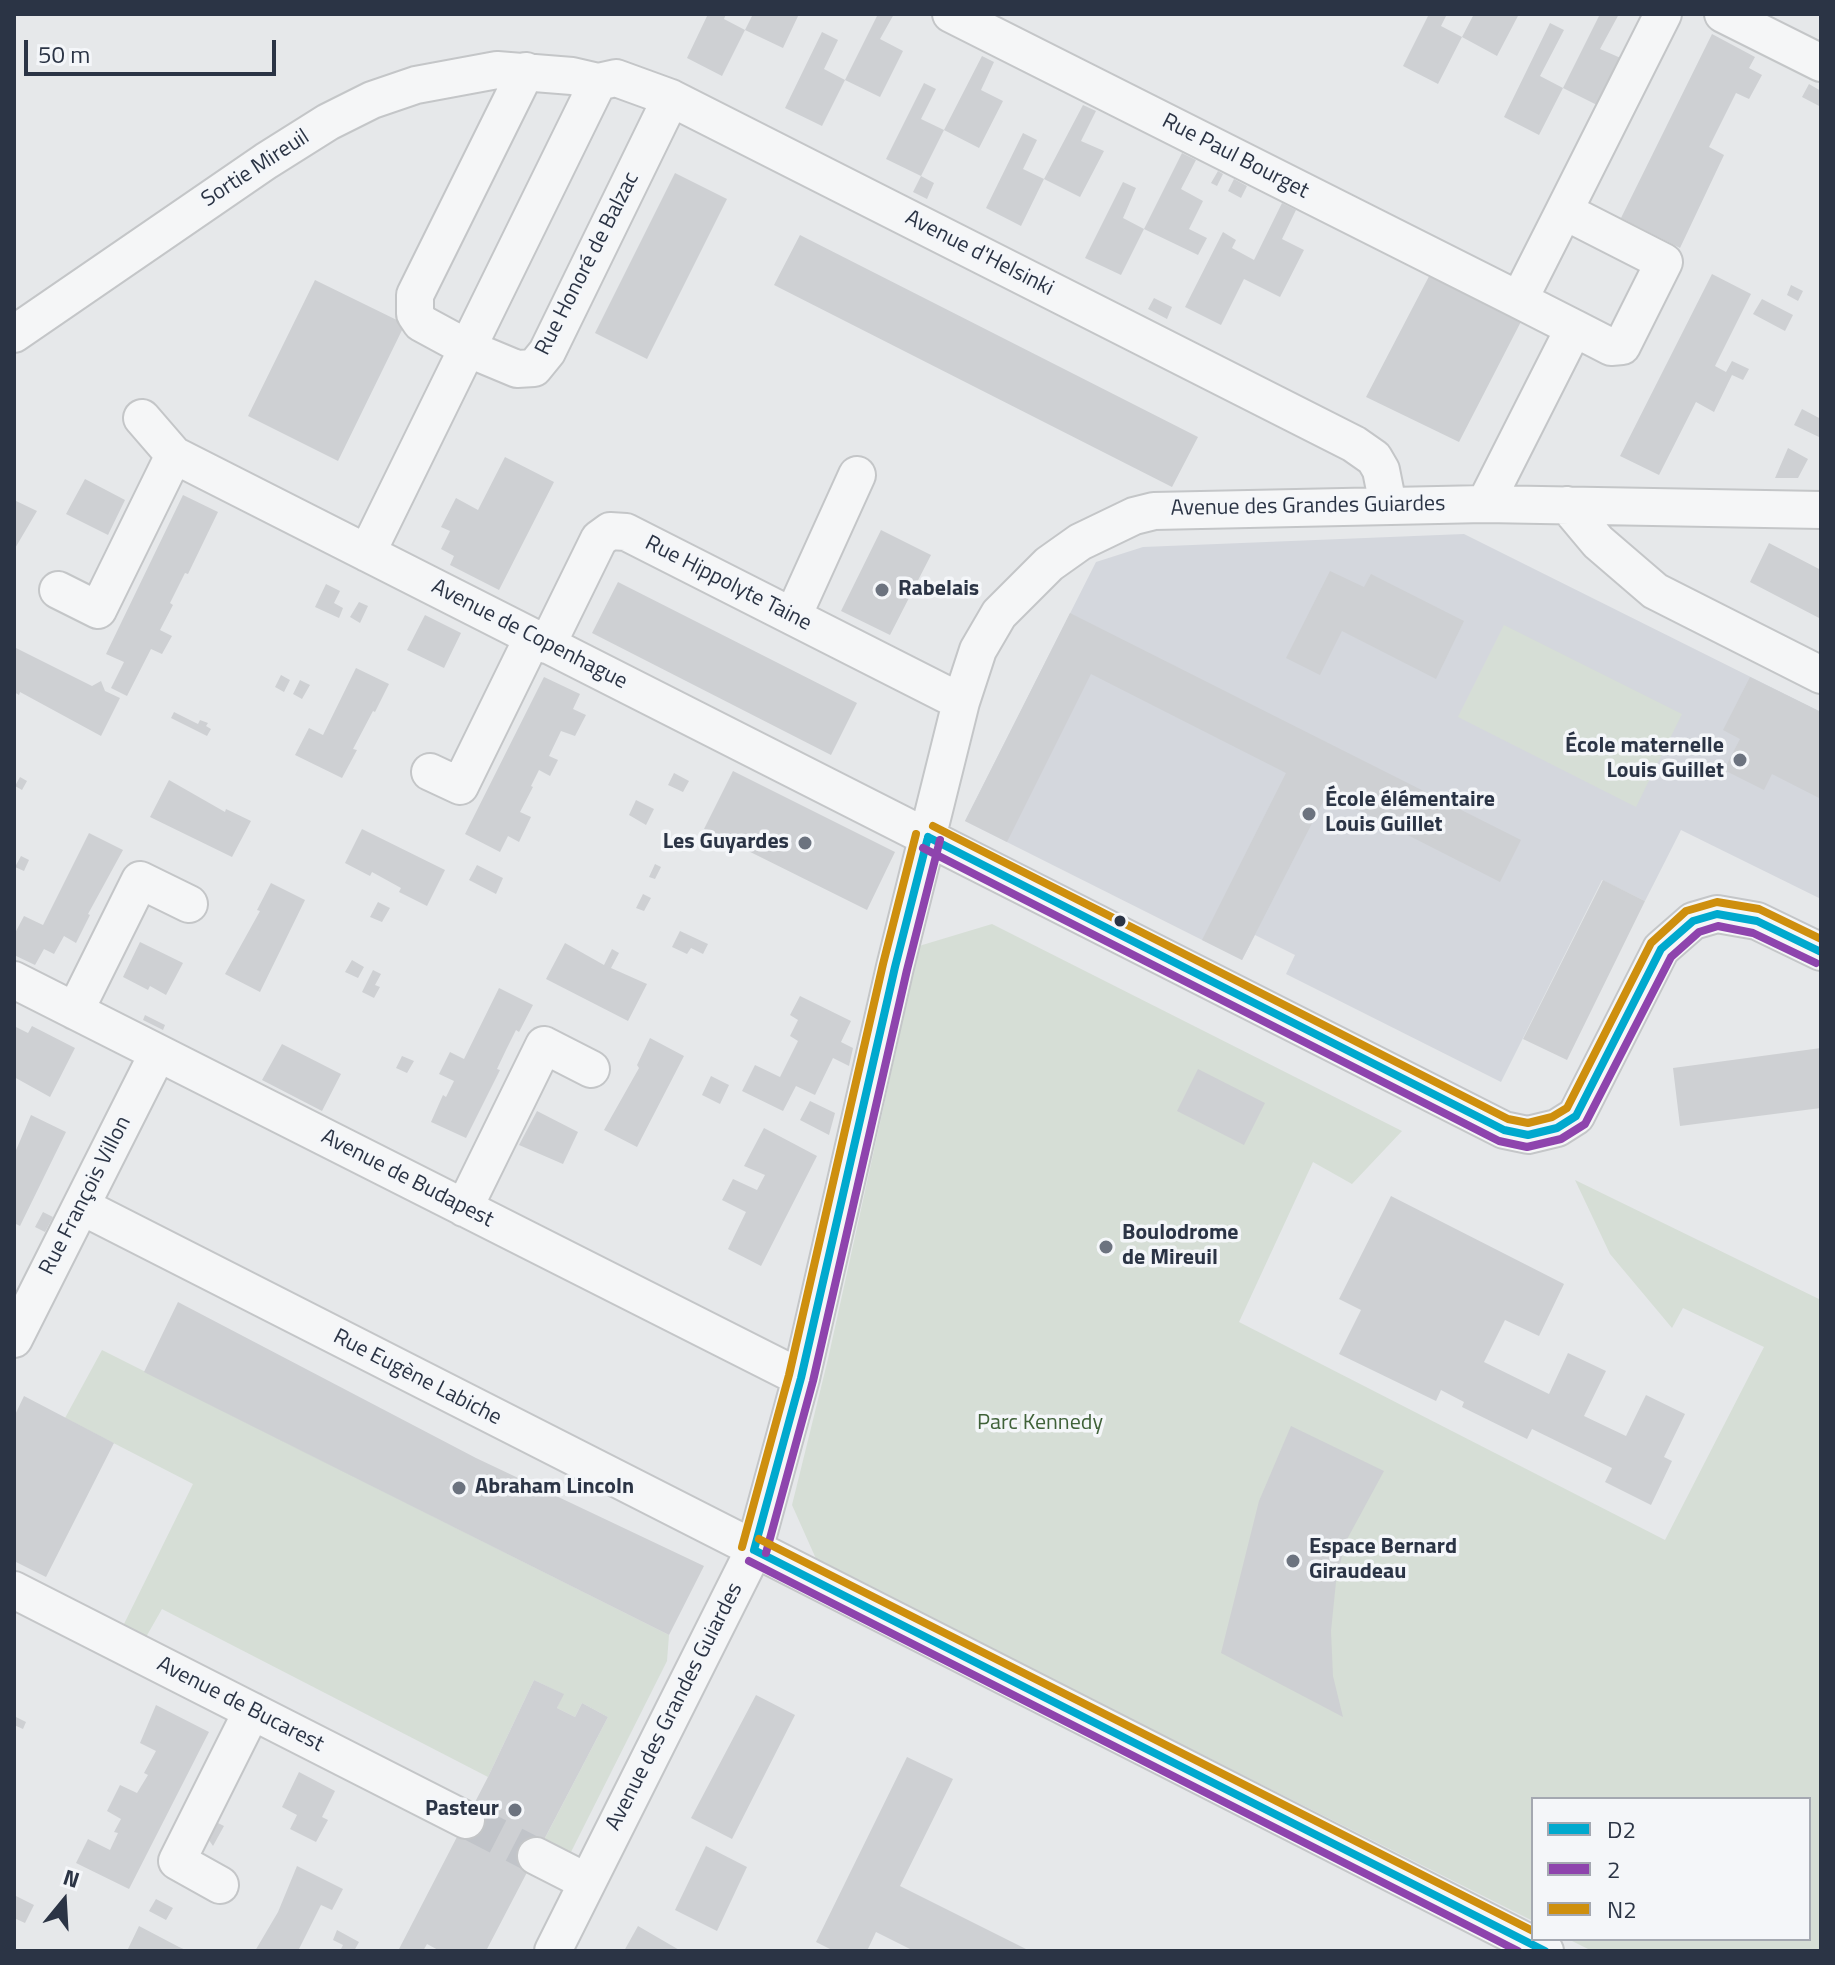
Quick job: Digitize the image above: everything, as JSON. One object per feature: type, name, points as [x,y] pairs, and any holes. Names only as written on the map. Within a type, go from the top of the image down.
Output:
[{"type":"street","name":"Rue Paul Bourget","points":[[951,14],[1611,347],[1622,346],[1664,262],[1564,211]]},
{"type":"street","points":[[1519,300],[1663,14]]},
{"type":"street","points":[[1723,14],[1821,63]]},
{"type":"street","name":"Sortie Mireuil","points":[[14,334],[328,122],[372,100],[416,85],[497,70],[526,71]]},
{"type":"street","name":"Avenue d'Helsinki","points":[[526,71],[598,82],[616,78],[671,98],[1354,444],[1374,458],[1381,470],[1388,505]]},
{"type":"street","name":"Rue Honoré de Balzac","points":[[526,71],[415,295],[415,314],[421,323],[469,349],[517,369],[534,368],[547,352],[671,98]]},
{"type":"street","points":[[367,553],[598,82]]},
{"type":"street","points":[[1485,504],[1574,328]]},
{"type":"street","name":"Avenue de Copenhague","points":[[142,418],[174,455],[1504,1130],[1528,1135],[1557,1128],[1576,1116],[1661,949],[1693,921],[1717,914],[1757,921],[1821,952]]},
{"type":"street","points":[[58,590],[98,610],[174,455]]},
{"type":"street","points":[[793,616],[857,475]]},
{"type":"street","name":"Avenue des Grandes Guiardes","points":[[553,1951],[754,1550],[801,1378],[893,976],[961,702],[978,650],[999,614],[1049,564],[1080,542],[1108,527],[1154,511],[1485,504],[1821,510]]},
{"type":"street","points":[[1567,505],[1598,542],[1655,591],[1821,675]]},
{"type":"street","name":"Rue Hippolyte Taine","points":[[540,641],[599,539],[610,531],[626,532],[961,702]]},
{"type":"street","points":[[430,772],[460,786],[540,641]]},
{"type":"street","points":[[75,1011],[140,880],[189,904]]},
{"type":"street","name":"Avenue de Budapest","points":[[14,980],[801,1378]]},
{"type":"street","points":[[464,1208],[544,1045],[591,1069]]},
{"type":"street","name":"Rue François Villon","points":[[14,1339],[158,1053]]},
{"type":"street","name":"Rue Eugène Labiche","points":[[81,1206],[1545,1951]]},
{"type":"street","name":"Avenue de Bucarest","points":[[14,1590],[466,1820]]},
{"type":"street","points":[[220,1885],[177,1861],[252,1711]]},
{"type":"street","points":[[536,1856],[587,1882]]},
{"type":"shaded area","name":"École élémentaire Louis Guillet","points":[[1464,534],[1821,712],[1821,899],[1681,830],[1645,901],[1602,880],[1501,1082],[1286,974],[1295,955],[1255,935],[1242,960],[965,821],[1096,562],[1143,547]]},
{"type":"green space","points":[[1504,625],[1682,714],[1636,807],[1458,717]]},
{"type":"green space","name":"Parc Kennedy","points":[[992,924],[1402,1131],[1352,1184],[1313,1162],[1239,1322],[1665,1540],[1764,1347],[1683,1308],[1672,1328],[1610,1254],[1575,1180],[1821,1300],[1821,1951],[1592,1951],[1572,1941],[1811,1941],[1811,1797],[1531,1797],[1531,1920],[817,1561],[792,1505],[828,1359],[919,946]]},
{"type":"green space","points":[[102,1350],[669,1635],[667,1661],[571,1852],[544,1840],[608,1717],[582,1703],[575,1717],[557,1708],[563,1694],[534,1680],[488,1777],[162,1609],[146,1637],[123,1626],[193,1484],[65,1418]]},
{"type":"building","points":[[708,14],[726,14],[724,19],[745,30],[722,76],[687,58]]},
{"type":"building","points":[[753,14],[799,14],[783,48],[745,30]]},
{"type":"building","points":[[878,14],[894,14],[880,39],[903,51],[880,97],[845,80]]},
{"type":"building","points":[[1429,14],[1447,14],[1441,26],[1462,37],[1438,84],[1403,66]]},
{"type":"building","points":[[1474,14],[1519,14],[1497,56],[1462,37]]},
{"type":"building","points":[[1600,14],[1619,14],[1600,49],[1623,59],[1599,106],[1563,88]]},
{"type":"building","points":[[1550,23],[1564,30],[1540,76],[1563,88],[1539,135],[1504,117]]},
{"type":"building","points":[[822,32],[838,40],[824,69],[845,80],[822,126],[785,108]]},
{"type":"building","points":[[1712,34],[1755,57],[1749,68],[1762,75],[1749,99],[1736,93],[1709,147],[1724,155],[1680,248],[1621,218]]},
{"type":"building","points":[[982,56],[994,62],[981,90],[1003,101],[979,148],[944,130]]},
{"type":"building","points":[[924,83],[936,89],[921,119],[944,130],[921,176],[886,159]]},
{"type":"building","points":[[1809,84],[1821,91],[1821,107],[1802,97]]},
{"type":"building","points":[[1083,105],[1096,111],[1081,141],[1104,151],[1080,197],[1044,179]]},
{"type":"building","points":[[1023,133],[1037,140],[1023,169],[1044,179],[1021,226],[986,208]]},
{"type":"building","points":[[1182,153],[1196,160],[1181,189],[1203,201],[1189,229],[1207,238],[1198,255],[1144,229]]},
{"type":"building","points":[[1218,171],[1223,174],[1217,186],[1211,183]]},
{"type":"building","points":[[675,173],[727,199],[647,359],[595,333]]},
{"type":"building","points":[[921,176],[934,183],[927,199],[913,192]]},
{"type":"building","points":[[1234,179],[1247,186],[1241,198],[1228,191]]},
{"type":"building","points":[[1123,182],[1136,188],[1123,218],[1144,229],[1121,275],[1085,258]]},
{"type":"building","points":[[1282,203],[1296,210],[1282,239],[1304,250],[1280,297],[1244,279],[1221,325],[1185,307],[1223,232],[1236,240],[1232,248],[1254,260]]},
{"type":"building","points":[[800,235],[1198,437],[1172,487],[774,285]]},
{"type":"building","points":[[1437,261],[1528,308],[1459,442],[1366,397]]},
{"type":"building","points":[[1712,274],[1751,294],[1715,366],[1726,372],[1732,361],[1749,369],[1743,380],[1732,375],[1714,412],[1696,402],[1659,475],[1620,456]]},
{"type":"building","points":[[315,280],[405,324],[338,461],[248,416]]},
{"type":"building","points":[[1791,285],[1803,291],[1798,301],[1787,295]]},
{"type":"building","points":[[1154,298],[1172,307],[1167,319],[1148,309]]},
{"type":"building","points":[[1762,299],[1793,315],[1785,331],[1753,314]]},
{"type":"building","points":[[1802,409],[1821,419],[1819,437],[1794,425]]},
{"type":"building","points":[[1788,448],[1808,459],[1798,478],[1775,478]]},
{"type":"building","points":[[505,457],[554,482],[499,590],[450,565],[454,556],[441,549],[450,531],[441,527],[456,498],[478,510]]},
{"type":"building","points":[[85,479],[125,500],[108,535],[66,514]]},
{"type":"building","points":[[183,495],[218,512],[170,603],[173,605],[160,630],[172,636],[162,654],[151,649],[127,696],[111,688],[124,662],[106,654]]},
{"type":"building","points":[[14,500],[37,511],[14,550]]},
{"type":"building","name":"Rabelais","points":[[881,530],[931,555],[890,635],[841,611]]},
{"type":"building","points":[[1769,543],[1821,570],[1821,619],[1750,582]]},
{"type":"building","points":[[1330,571],[1364,587],[1371,574],[1464,621],[1436,679],[1342,631],[1320,675],[1286,658]]},
{"type":"building","points":[[618,582],[857,703],[831,755],[592,633]]},
{"type":"building","points":[[326,584],[340,591],[334,603],[343,608],[339,618],[315,607]]},
{"type":"building","points":[[359,602],[368,606],[360,623],[350,617]]},
{"type":"building","points":[[1070,613],[1521,840],[1500,882],[1327,794],[1242,960],[1202,940],[1286,773],[1091,674],[1007,842],[965,821]]},
{"type":"building","points":[[425,615],[461,633],[444,668],[407,650]]},
{"type":"building","points":[[14,647],[92,686],[101,681],[105,691],[120,698],[101,736],[20,692],[19,695],[14,692]]},
{"type":"building","points":[[356,668],[389,684],[353,749],[357,750],[342,778],[295,755],[309,728],[323,735]]},
{"type":"building","points":[[281,675],[290,680],[284,692],[275,687]]},
{"type":"building","points":[[544,677],[580,694],[573,709],[586,715],[575,736],[561,731],[549,756],[558,760],[550,776],[539,770],[520,812],[531,817],[519,842],[508,836],[500,852],[465,834]]},
{"type":"building","points":[[1750,677],[1821,712],[1821,799],[1772,774],[1764,790],[1724,770],[1740,739],[1723,730]]},
{"type":"building","points":[[300,680],[310,685],[302,699],[293,694]]},
{"type":"building","points":[[174,712],[198,724],[200,720],[208,723],[206,726],[211,729],[207,736],[171,718]]},
{"type":"building","name":"Les Guyardes","points":[[733,771],[895,852],[867,910],[704,829]]},
{"type":"building","points":[[674,773],[689,781],[683,792],[668,785]]},
{"type":"building","points":[[20,777],[27,781],[22,790],[15,786]]},
{"type":"building","points":[[169,780],[225,812],[226,809],[251,821],[232,857],[150,817]]},
{"type":"building","points":[[636,800],[654,809],[646,825],[629,815]]},
{"type":"building","points":[[362,829],[445,870],[427,906],[399,892],[401,888],[372,872],[370,876],[345,863]]},
{"type":"building","points":[[89,833],[123,850],[76,943],[64,936],[54,954],[44,949],[35,965],[14,955],[14,935],[24,916],[43,925]]},
{"type":"building","points":[[21,856],[29,860],[24,871],[15,867]]},
{"type":"building","points":[[655,864],[661,867],[655,879],[649,877]]},
{"type":"building","points":[[477,865],[503,878],[496,894],[469,880]]},
{"type":"building","points":[[1603,880],[1645,901],[1567,1060],[1523,1039]]},
{"type":"building","points":[[271,883],[305,900],[260,992],[225,974],[260,911],[257,910]]},
{"type":"building","points":[[643,894],[651,898],[644,911],[636,908]]},
{"type":"building","points":[[378,902],[390,908],[382,922],[370,917]]},
{"type":"building","points":[[680,931],[708,944],[703,954],[691,948],[687,954],[672,947]]},
{"type":"building","points":[[140,942],[183,963],[166,995],[123,977]]},
{"type":"building","points":[[565,943],[604,965],[612,949],[619,953],[611,968],[647,984],[628,1021],[546,979]]},
{"type":"building","points":[[352,960],[364,967],[358,978],[345,972]]},
{"type":"building","points":[[373,970],[381,974],[375,985],[380,987],[374,998],[362,992]]},
{"type":"building","points":[[499,988],[533,1005],[519,1032],[516,1030],[466,1138],[431,1122],[443,1095],[446,1097],[454,1081],[439,1074],[450,1052],[464,1059]]},
{"type":"building","points":[[800,996],[851,1021],[841,1042],[853,1048],[849,1066],[833,1058],[815,1095],[796,1086],[783,1111],[742,1091],[755,1065],[780,1077],[798,1041],[790,1036],[798,1020],[790,1015]]},
{"type":"building","points":[[145,1015],[165,1025],[163,1030],[143,1020]]},
{"type":"building","points":[[14,1026],[28,1033],[32,1026],[75,1048],[50,1097],[14,1077]]},
{"type":"building","points":[[650,1038],[684,1056],[637,1147],[604,1130],[639,1068],[637,1065]]},
{"type":"building","points":[[282,1044],[341,1074],[322,1111],[262,1080]]},
{"type":"building","points":[[1821,1048],[1821,1108],[1680,1126],[1673,1068]]},
{"type":"building","points":[[402,1056],[414,1061],[407,1073],[396,1068]]},
{"type":"building","points":[[1198,1069],[1265,1103],[1244,1145],[1177,1111]]},
{"type":"building","points":[[711,1076],[729,1085],[720,1104],[702,1095]]},
{"type":"building","points":[[810,1101],[835,1113],[829,1135],[800,1120]]},
{"type":"building","points":[[537,1111],[578,1132],[563,1164],[519,1145]]},
{"type":"building","points":[[31,1115],[66,1132],[20,1226],[14,1223],[14,1155]]},
{"type":"building","points":[[764,1128],[817,1156],[761,1266],[728,1249],[746,1212],[722,1200],[733,1179],[757,1190],[765,1175],[744,1166]]},
{"type":"building","points":[[1391,1196],[1564,1284],[1539,1336],[1505,1320],[1484,1362],[1549,1394],[1568,1353],[1606,1371],[1584,1416],[1626,1436],[1646,1395],[1685,1414],[1664,1457],[1672,1461],[1651,1505],[1605,1482],[1612,1468],[1532,1429],[1527,1439],[1462,1407],[1464,1402],[1441,1390],[1436,1401],[1339,1354],[1361,1310],[1339,1299]]},
{"type":"building","points":[[43,1212],[53,1217],[45,1232],[35,1227]]},
{"type":"building","name":"Abraham Lincoln","points":[[178,1302],[476,1458],[704,1566],[669,1635],[144,1372]]},
{"type":"building","points":[[24,1396],[114,1443],[46,1577],[14,1561],[14,1417]]},
{"type":"building","name":"Espace Bernard Giraudeau","points":[[1291,1426],[1384,1471],[1345,1543],[1336,1582],[1331,1631],[1333,1676],[1343,1717],[1221,1653],[1259,1501]]},
{"type":"building","name":"Pasteur","points":[[534,1680],[564,1694],[557,1708],[575,1717],[582,1703],[608,1717],[486,1951],[440,1951],[427,1944],[423,1951],[403,1951],[399,1949]]},
{"type":"building","points":[[756,1695],[795,1715],[732,1839],[691,1818]]},
{"type":"building","points":[[156,1705],[209,1732],[129,1889],[76,1863],[88,1839],[110,1850],[121,1819],[107,1811],[120,1785],[137,1793],[148,1775],[144,1773],[156,1751],[140,1743]]},
{"type":"building","points":[[16,1717],[26,1722],[23,1729],[14,1725]]},
{"type":"building","points":[[907,1757],[953,1779],[900,1886],[1030,1951],[914,1951],[876,1932],[867,1951],[834,1951],[816,1942]]},
{"type":"building","points":[[299,1772],[335,1791],[322,1817],[328,1820],[316,1842],[290,1829],[297,1815],[282,1807]]},
{"type":"building","points":[[214,1821],[224,1826],[213,1846],[206,1836]]},
{"type":"building","points":[[706,1846],[747,1867],[717,1931],[675,1910]]},
{"type":"building","points":[[297,1866],[343,1889],[332,1910],[321,1905],[298,1951],[255,1951],[278,1912]]},
{"type":"building","points":[[14,1895],[34,1905],[25,1923],[14,1918]]},
{"type":"building","points":[[156,1899],[173,1908],[166,1920],[149,1911]]},
{"type":"building","points":[[139,1926],[179,1947],[188,1951],[127,1951]]},
{"type":"building","points":[[638,1926],[681,1951],[624,1951]]},
{"type":"building","points":[[337,1930],[359,1942],[354,1951],[340,1951],[343,1945],[333,1940]]},
{"type":"tunnel","points":[[466,1820],[536,1856]]},
{"type":"transit line","name":"N2","points":[[933,826],[1508,1119],[1528,1123],[1552,1117],[1567,1108],[1651,943],[1686,911],[1717,902],[1759,909],[1821,939]]},
{"type":"transit line","name":"N2","points":[[742,1547],[789,1375],[883,964],[916,834]]},
{"type":"transit line","name":"D2","points":[[928,837],[1504,1130],[1528,1135],[1557,1128],[1576,1116],[1661,949],[1693,921],[1717,914],[1757,921],[1821,952]]},
{"type":"transit line","name":"D2","points":[[754,1550],[801,1378],[895,967],[928,837]]},
{"type":"transit line","name":"2","points":[[766,1553],[813,1381],[907,970],[940,840]]},
{"type":"transit line","name":"2","points":[[923,848],[1499,1141],[1527,1147],[1561,1139],[1585,1124],[1671,957],[1699,932],[1718,926],[1753,933],[1816,963]]},
{"type":"transit line","name":"N2","points":[[759,1539],[1531,1930]]},
{"type":"transit line","name":"D2","points":[[754,1550],[1545,1951]]},
{"type":"transit line","name":"2","points":[[749,1561],[1518,1951]]},
{"type":"place","name":"Rabelais","points":[[882,590]]},
{"type":"place","name":"École maternelle Louis Guillet","points":[[1740,760]]},
{"type":"place","name":"École élémentaire Louis Guillet","points":[[1309,814]]},
{"type":"place","name":"Les Guyardes","points":[[805,843]]},
{"type":"place","name":"Boulodrome de Mireuil","points":[[1106,1247]]},
{"type":"place","name":"Abraham Lincoln","points":[[459,1488]]},
{"type":"place","name":"Espace Bernard Giraudeau","points":[[1293,1561]]},
{"type":"place","name":"Pasteur","points":[[515,1810]]}]
